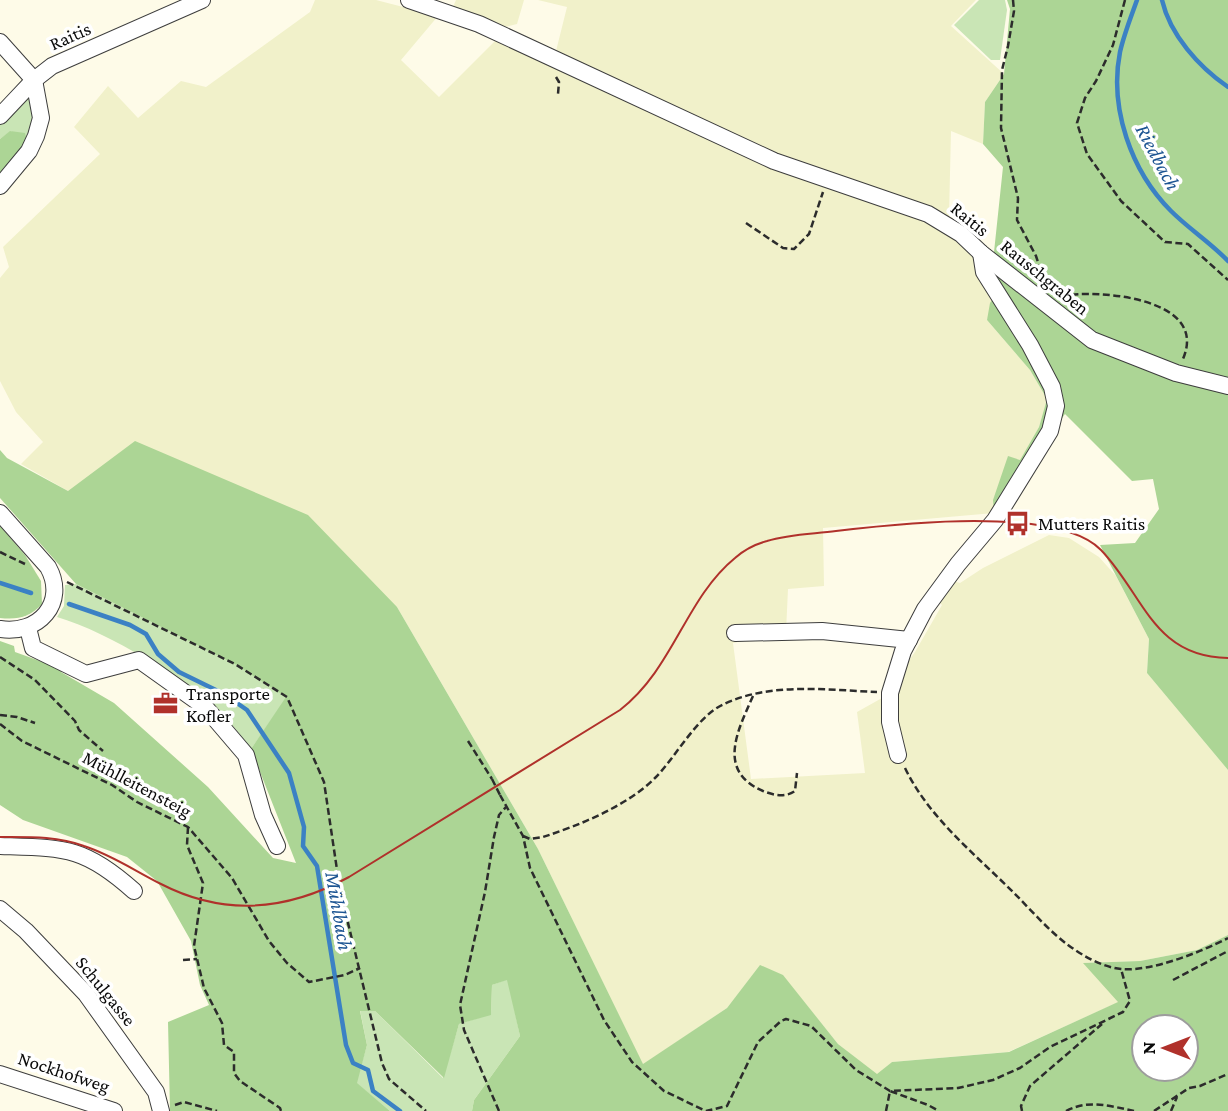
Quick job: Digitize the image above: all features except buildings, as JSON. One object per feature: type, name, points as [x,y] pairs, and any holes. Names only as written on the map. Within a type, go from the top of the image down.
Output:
[{"type":"street","name":"Raitis","points":[[0,116],[34,80],[52,66],[202,0]]},
{"type":"street","name":"Raitis","points":[[409,0],[479,24],[753,152],[928,214],[950,225],[981,253],[984,272],[1052,387],[1056,406],[1050,431],[995,520],[958,564],[925,610],[903,651],[890,693],[890,722],[898,755]]},
{"type":"street","points":[[0,42],[34,80],[40,127],[29,151],[0,186]]},
{"type":"street","name":"Rauschgraben","points":[[981,253],[1083,335],[1115,351],[1176,373],[1228,386]]},
{"type":"street","points":[[0,513],[48,566],[53,575],[54,587],[50,608],[44,617],[28,628],[10,631],[0,629]]},
{"type":"street","points":[[28,628],[33,648],[86,674],[139,660],[205,708],[246,755],[263,815],[277,846]]},
{"type":"street","points":[[735,633],[822,631],[909,640]]},
{"type":"street","points":[[0,846],[52,848],[85,855],[115,873],[134,891]]},
{"type":"street","name":"Schulgasse","points":[[0,909],[86,994],[156,1092],[162,1110]]},
{"type":"street","name":"Nockhofweg","points":[[0,1074],[114,1111]]},
{"type":"path","points":[[1013,0],[1009,46],[1002,70],[1001,128],[1018,198],[1017,220],[1036,256],[1044,281],[1040,301],[1065,296],[1102,295],[1139,300],[1163,308],[1180,321],[1188,338],[1186,352],[1176,373]]},
{"type":"path","points":[[1125,0],[1113,45],[1097,81],[1085,98],[1077,123],[1087,154],[1121,201],[1165,242],[1188,244],[1228,280]]},
{"type":"path","points":[[746,223],[783,248],[794,249],[809,234],[828,179]]},
{"type":"path","points":[[53,575],[234,664],[288,698],[324,782],[340,890],[382,1063],[388,1079],[426,1111]]},
{"type":"path","points":[[0,657],[35,680],[75,721],[79,730],[103,751]]},
{"type":"path","points":[[523,836],[530,839],[543,837],[627,801],[661,772],[701,723],[724,704],[753,696],[801,689],[890,693]]},
{"type":"path","points":[[753,696],[734,748],[733,759],[737,767],[752,785],[779,795],[795,792],[797,773]]},
{"type":"path","points":[[0,715],[35,723]]},
{"type":"path","name":"Mühlleitensteig","points":[[0,724],[22,741],[112,785],[137,802],[188,827],[232,878],[269,941],[286,963],[309,982],[345,975],[360,968]]},
{"type":"path","points":[[468,741],[523,836],[530,868],[604,1020],[632,1062],[664,1091],[706,1111],[727,1106],[758,1042],[786,1019],[811,1026],[856,1070],[890,1091],[939,1111]]},
{"type":"path","points":[[898,755],[914,787],[942,822],[1066,943],[1091,960],[1121,969],[1178,959],[1228,938]]},
{"type":"path","points":[[499,1111],[464,1030],[460,1005],[494,836],[499,815],[506,807]]},
{"type":"path","points":[[188,827],[187,845],[203,883],[194,946],[204,988],[222,1023],[223,1045],[234,1052],[234,1073],[240,1081],[281,1111]]},
{"type":"path","points":[[1173,980],[1228,951]]},
{"type":"path","points":[[183,960],[197,959]]},
{"type":"path","points":[[890,1091],[958,1088],[993,1080],[1020,1068],[1050,1046],[1123,1012],[1130,1001],[1121,969]]},
{"type":"path","points":[[1022,1111],[1021,1106],[1030,1086],[1105,1022]]},
{"type":"path","points":[[1154,1111],[1178,1094],[1228,1074]]},
{"type":"path","points":[[886,1111],[890,1091]]},
{"type":"path","points":[[1171,1111],[1178,1094]]},
{"type":"path","points":[[162,1110],[184,1102],[218,1111]]},
{"type":"path","points":[[1066,1111],[1080,1104],[1097,1104],[1134,1111]]},
{"type":"green space","points":[[315,0],[376,0],[438,16],[401,60],[439,97],[497,39],[553,63],[567,7],[538,0],[976,0],[951,26],[1004,74],[985,102],[983,144],[951,131],[949,216],[944,230],[965,247],[1001,288],[987,320],[1030,370],[1047,399],[1039,427],[1020,460],[1008,457],[994,513],[823,528],[824,586],[788,589],[786,632],[733,643],[751,779],[865,773],[857,712],[882,698],[915,652],[942,605],[939,602],[953,581],[960,583],[983,568],[1049,535],[1069,538],[1099,557],[1116,576],[1149,639],[1147,673],[1228,770],[1228,935],[1197,950],[1140,961],[1084,963],[1119,1002],[1008,1052],[892,1062],[877,1075],[838,1044],[783,976],[760,966],[727,1008],[643,1065],[538,849],[397,607],[68,491],[21,464],[43,442],[16,412],[0,381],[0,278],[9,267],[3,247],[100,154],[74,127],[108,86],[138,118],[181,81],[206,87],[310,12]]},
{"type":"green space","points":[[456,0],[524,0],[517,24],[501,28],[453,7]]},
{"type":"green space","points":[[979,0],[1005,0],[1007,10],[1000,60],[991,60],[954,25]]},
{"type":"green space","points":[[1007,0],[1228,0],[1228,770],[1147,673],[1149,639],[1100,545],[1135,543],[1159,509],[1153,479],[1132,481],[1065,414],[994,513],[993,500],[1008,456],[1020,460],[1039,427],[1047,399],[1030,370],[987,320],[990,303],[1001,288],[992,271],[1003,167],[983,144],[985,102],[1004,74],[1010,9]]},
{"type":"green space","points":[[15,90],[34,99],[38,119],[28,146],[11,131],[0,139],[0,108]]},
{"type":"green space","points":[[10,131],[25,133],[28,146],[0,181],[0,139]]},
{"type":"green space","points":[[135,441],[308,515],[397,607],[538,849],[643,1064],[727,1008],[760,965],[783,975],[838,1044],[877,1074],[892,1062],[1009,1052],[1118,1002],[1083,963],[1140,961],[1197,950],[1228,935],[1228,1111],[472,1111],[474,1100],[520,1036],[507,980],[492,985],[491,1015],[459,1024],[444,1078],[375,1011],[360,1011],[367,1045],[357,1083],[390,1111],[170,1111],[168,1022],[209,1005],[200,985],[191,941],[157,881],[127,857],[23,820],[0,805],[0,641],[14,646],[15,652],[62,669],[61,672],[114,703],[208,787],[273,858],[296,863],[251,749],[286,697],[236,665],[76,584],[0,498],[0,450],[7,458],[68,491]]},
{"type":"green space","points":[[0,526],[25,555],[41,581],[42,604],[28,615],[18,618],[0,618]]},
{"type":"green space","points":[[76,584],[236,665],[287,697],[251,749],[227,720],[187,686],[145,658],[101,634],[57,617],[64,606],[65,585]]},
{"type":"green space","points":[[508,979],[520,1036],[474,1100],[472,1111],[390,1111],[356,1083],[367,1045],[360,1010],[375,1011],[443,1078],[459,1024],[491,1014],[492,985]]},
{"type":"waterway","name":"Riedbach","points":[[1137,0],[1120,52],[1117,73],[1126,138],[1134,158],[1157,195],[1178,218],[1228,261]]},
{"type":"waterway","name":"Riedbach","points":[[1162,0],[1172,26],[1187,49],[1228,87]]},
{"type":"waterway","name":"Mühlbach","points":[[0,583],[31,593]]},
{"type":"waterway","name":"Mühlbach","points":[[69,604],[130,625],[146,634],[158,654],[179,672],[224,694],[247,710],[289,773],[304,827],[303,846],[317,866],[346,1045],[353,1063],[368,1070],[373,1091],[400,1111]]},
{"type":"tram line","points":[[0,837],[43,838],[74,843],[104,854],[185,895],[209,902],[256,906],[279,903],[326,888],[349,877],[620,710],[654,674],[718,575],[742,552],[767,541],[792,536],[934,522],[1013,522],[1049,527],[1079,536],[1101,550],[1166,635],[1183,647],[1203,655],[1228,658]]},
{"type":"place","name":"Mutters Raitis","points":[[1018,523]]},
{"type":"place","name":"Transporte Kofler","points":[[166,704]]}]
